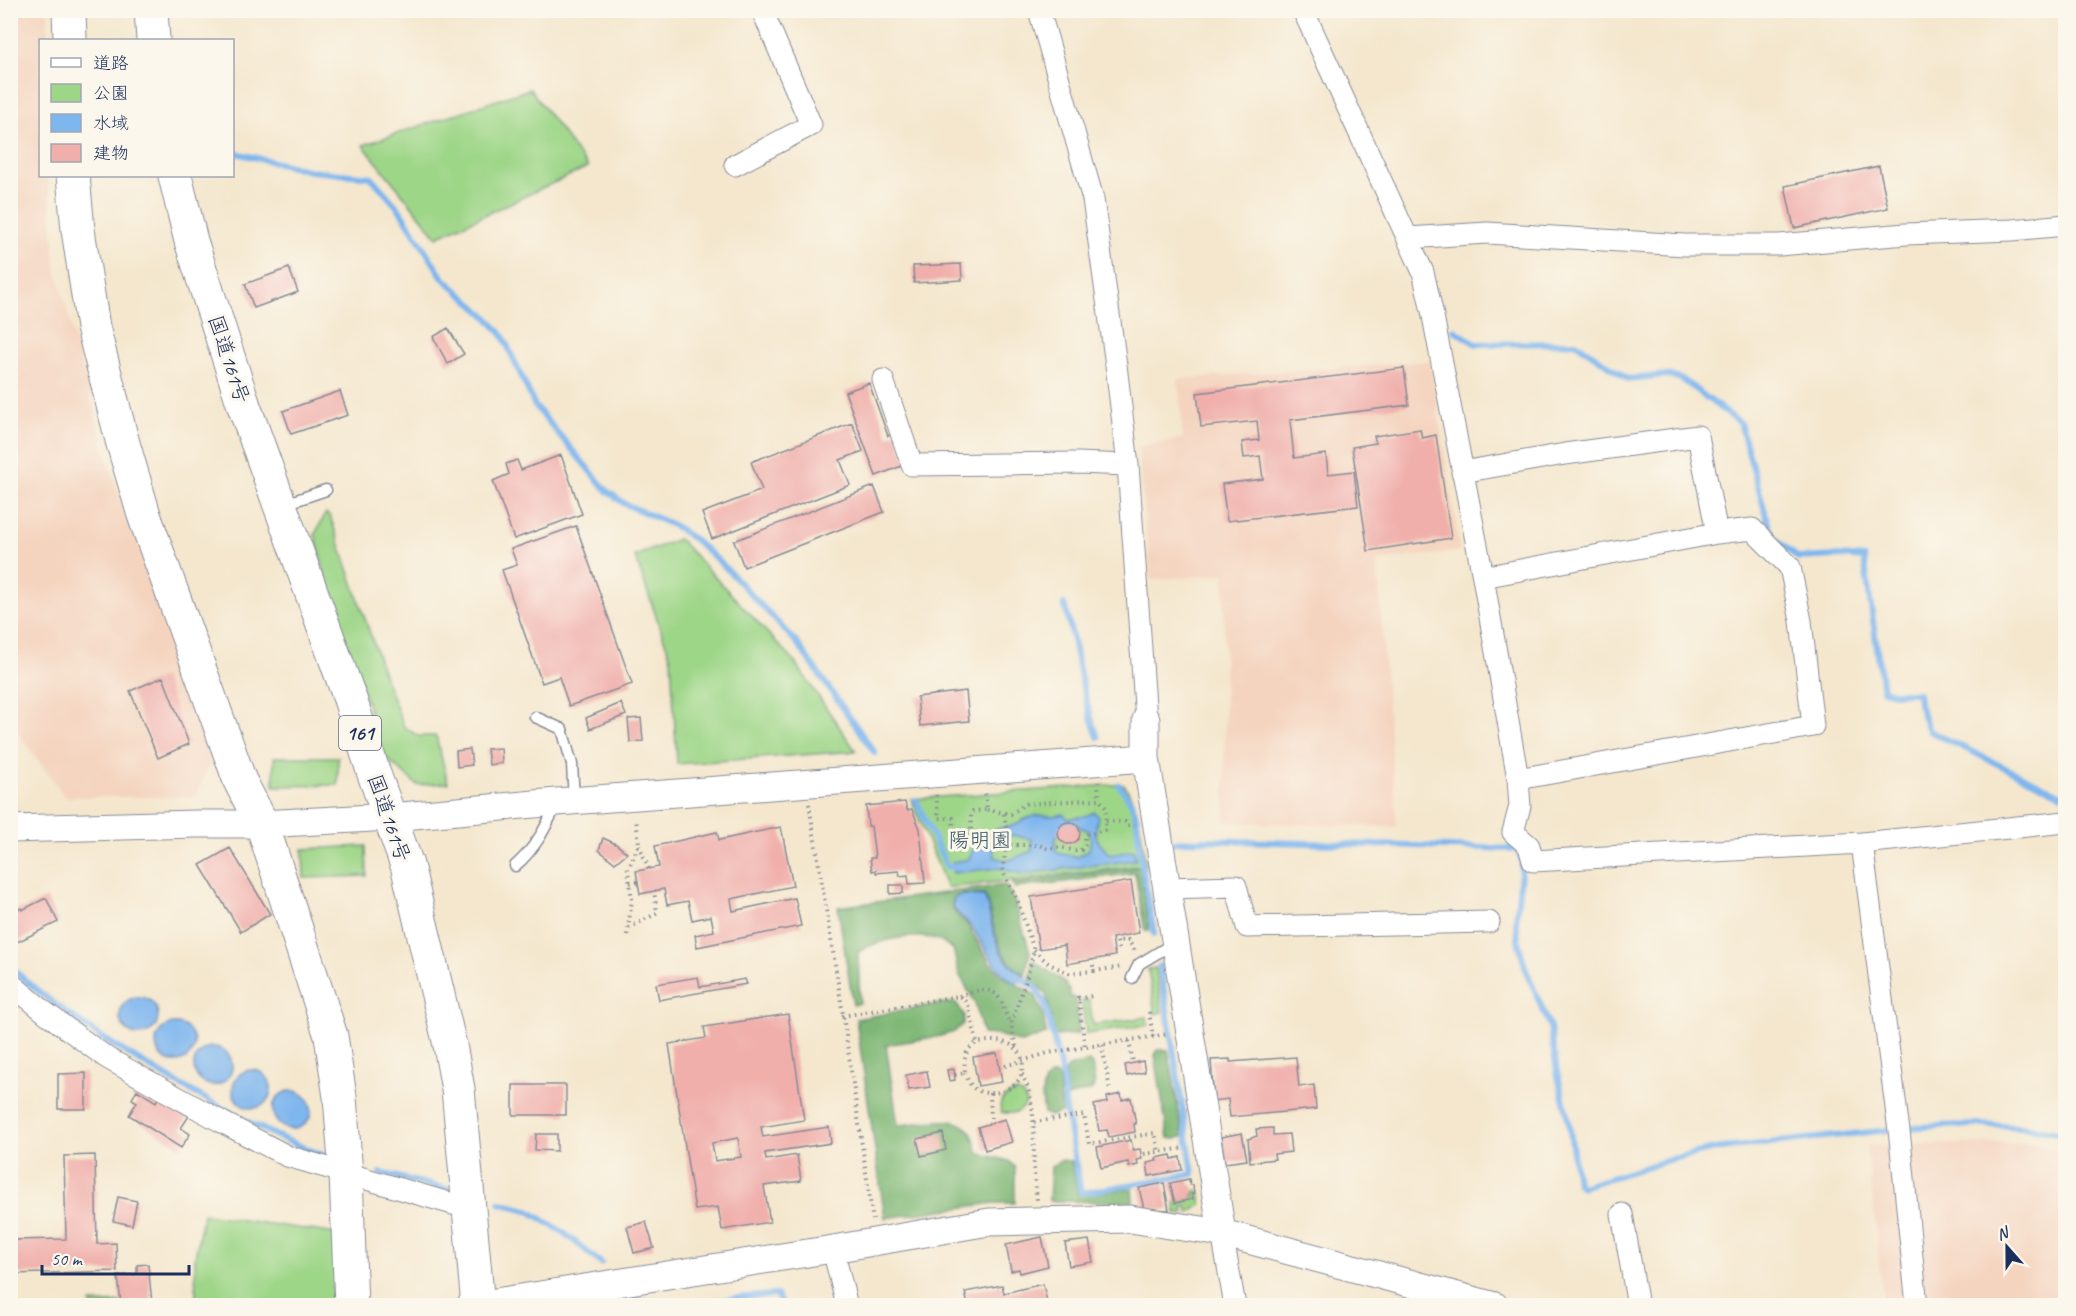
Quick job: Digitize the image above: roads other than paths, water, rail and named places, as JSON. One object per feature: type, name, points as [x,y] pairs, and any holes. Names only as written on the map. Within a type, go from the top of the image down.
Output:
[{"type":"highway","points":[[69,10],[69,39]]},
{"type":"highway","points":[[151,10],[153,39]]},
{"type":"highway","points":[[73,177],[78,230],[93,327],[144,514],[237,771],[262,824],[331,1036],[340,1098],[346,1174],[351,1305]]},
{"type":"highway","name":"国道161号","points":[[175,177],[191,241],[244,406],[350,699],[407,865],[450,1045],[458,1089],[470,1209],[476,1305]]},
{"type":"street","points":[[735,165],[811,125],[762,10]]},
{"type":"street","points":[[1039,10],[1093,199],[1128,465],[1146,720],[1146,758],[1235,1305]]},
{"type":"street","points":[[1303,10],[1423,272],[1483,577],[1518,779],[1520,806],[1513,832],[1528,846],[1533,861],[1862,843],[2066,822]]},
{"type":"street","points":[[1408,238],[1487,233],[1685,245],[1779,245],[1906,234],[2012,230],[2066,225]]},
{"type":"street","points":[[883,380],[912,465],[1078,463],[1128,465]]},
{"type":"street","points":[[1462,472],[1565,454],[1698,436],[1718,533]]},
{"type":"street","points":[[1483,577],[1718,533],[1752,529],[1790,567],[1802,621],[1813,726],[1518,779]]},
{"type":"street","points":[[10,829],[262,824],[391,817],[1146,758]]},
{"type":"street","points":[[1862,843],[1900,1139],[1917,1305]]},
{"type":"street","points":[[1168,888],[1236,886],[1248,927],[1489,922]]},
{"type":"street","points":[[10,983],[45,1013],[107,1058],[287,1156],[470,1209]]},
{"type":"street","points":[[1622,1214],[1638,1305]]},
{"type":"street","points":[[476,1305],[1000,1221],[1130,1219],[1222,1233],[1495,1305]]},
{"type":"street","points":[[833,1249],[847,1305]]},
{"type":"lane","points":[[279,506],[326,490]]},
{"type":"lane","points":[[515,866],[530,854],[566,802],[572,764],[562,729],[535,717]]},
{"type":"lane","points":[[1132,978],[1139,964],[1176,941]]},
{"type":"water","points":[[1094,812],[1098,816],[1096,834],[1106,850],[1111,855],[1134,850],[1136,860],[1022,874],[999,868],[953,873],[952,862],[969,859],[980,834],[988,834],[999,828],[1010,827],[1038,815],[1063,814],[1068,819]],"holes":[[[1075,825],[1089,831],[1091,838],[1089,850],[1078,857],[1057,853],[1056,838]],[[1013,835],[1032,840],[1032,851],[1007,861],[995,857],[993,852],[998,842]]]},
{"type":"water","points":[[984,896],[1000,950],[1010,964],[1026,977],[1022,975],[1017,984],[1001,972],[975,932],[952,906],[955,897]]},
{"type":"water","points":[[139,997],[153,1002],[158,1016],[153,1030],[139,1035],[125,1030],[120,1016],[125,1002]]},
{"type":"water","points":[[175,1024],[189,1029],[194,1043],[189,1057],[175,1062],[161,1057],[156,1043],[161,1029]]},
{"type":"water","points":[[213,1047],[227,1052],[232,1066],[227,1080],[213,1085],[199,1080],[194,1066],[199,1052]]},
{"type":"water","points":[[252,1070],[266,1075],[271,1089],[266,1103],[252,1108],[238,1103],[233,1089],[238,1075]]},
{"type":"water","points":[[292,1091],[306,1096],[311,1110],[306,1124],[292,1129],[278,1124],[273,1110],[278,1096]]},
{"type":"waterway","points":[[234,152],[311,171],[371,177],[399,209],[443,278],[486,316],[503,336],[535,406],[607,491],[625,504],[675,526],[723,565],[797,643],[875,753]]},
{"type":"waterway","points":[[1454,330],[1476,344],[1576,343],[1628,379],[1668,375],[1683,380],[1740,423],[1772,536],[1798,558],[1838,556],[1864,558],[1883,690],[1893,693],[1918,693],[1919,704],[1929,731],[2066,797]]},
{"type":"waterway","points":[[1064,604],[1087,704],[1098,737]]},
{"type":"waterway","points":[[1119,785],[1132,804],[1137,820],[1140,854],[1154,934]]},
{"type":"waterway","points":[[916,800],[947,867],[960,867]]},
{"type":"waterway","points":[[1173,842],[1205,840],[1518,849],[1522,863],[1516,921],[1519,945],[1526,970],[1550,1027],[1557,1072],[1569,1123],[1577,1183],[1581,1187],[1672,1159],[1714,1149],[1889,1130]]},
{"type":"waterway","points":[[1015,976],[1035,987],[1044,1001],[1062,1073],[1066,1111],[1081,1193],[1193,1174],[1160,966]]},
{"type":"waterway","points":[[10,967],[73,1018],[140,1061],[254,1125],[325,1156]]},
{"type":"waterway","points":[[1907,1128],[1986,1125],[2027,1128],[2066,1135]]},
{"type":"waterway","points":[[381,1173],[458,1192]]},
{"type":"waterway","points":[[500,1203],[527,1210],[563,1232],[601,1263]]},
{"type":"waterway","points":[[629,1296],[665,1304],[684,1304],[777,1295],[782,1306]]},
{"type":"park label","name":"陽明園","points":[[980,840]]}]
